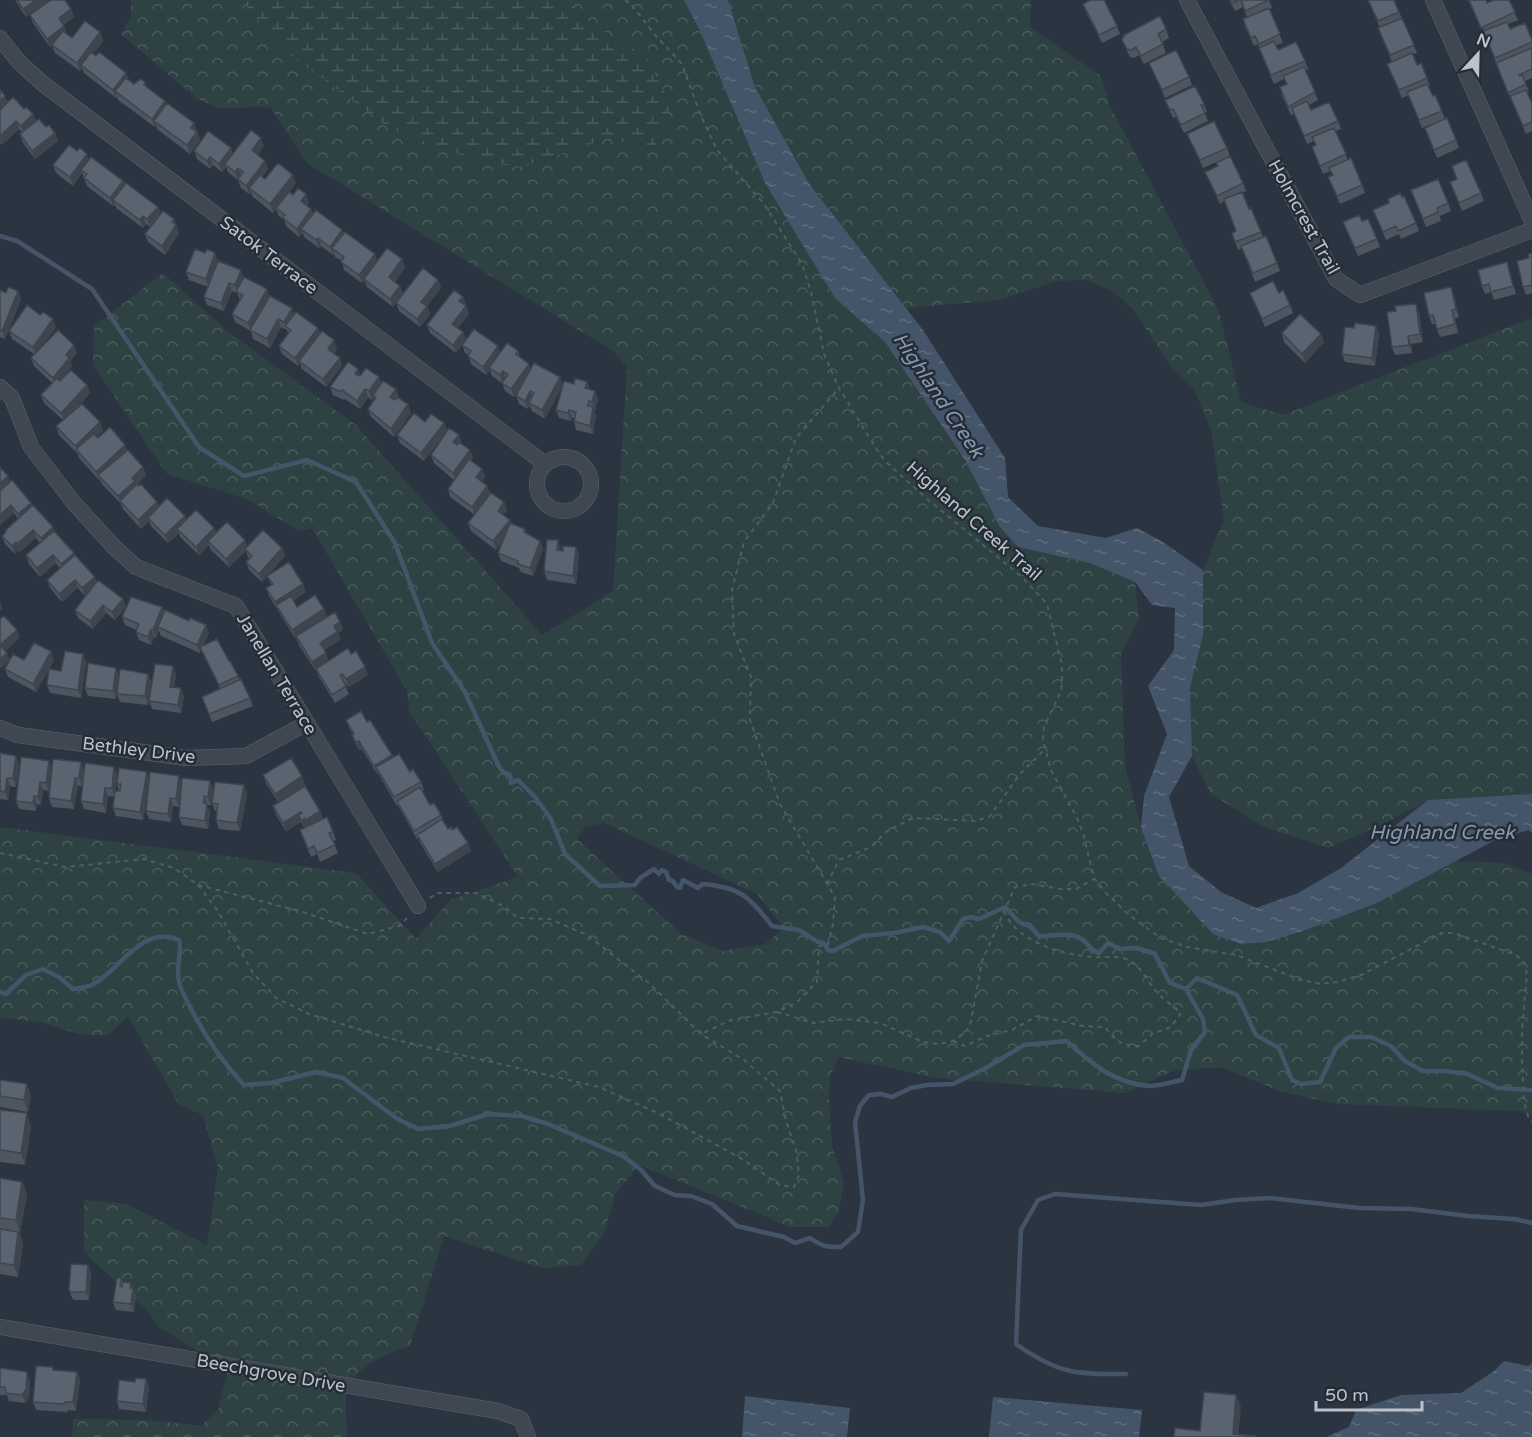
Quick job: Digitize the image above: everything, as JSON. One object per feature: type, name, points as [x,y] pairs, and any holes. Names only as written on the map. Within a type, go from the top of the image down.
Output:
[{"type":"street","name":"Holmcrest Trail","points":[[1187,0],[1336,279],[1360,294],[1532,230]]},
{"type":"street","points":[[1433,0],[1532,221]]},
{"type":"street","name":"Satok Terrace","points":[[0,38],[19,62],[42,84],[545,464]]},
{"type":"street","name":"Janellan Terrace","points":[[0,387],[12,398],[30,447],[73,502],[114,547],[136,567],[236,606],[418,906]]},
{"type":"street","name":"Bethley Drive","points":[[0,728],[18,735],[186,758],[246,756],[307,723]]},
{"type":"street","name":"Beechgrove Drive","points":[[0,1327],[498,1411],[521,1419],[528,1437]]},
{"type":"path","name":"Highland Creek Trail","points":[[625,0],[631,4],[682,64],[700,114],[717,150],[764,204],[802,264],[811,292],[824,354],[839,387],[877,450],[885,461],[926,498],[1022,577],[1047,604],[1062,665],[1062,680],[1061,691],[1044,727],[1043,739],[1051,770],[1083,833],[1095,878],[1104,891],[1129,915],[1161,938],[1187,946],[1236,955],[1311,982],[1337,982],[1361,975],[1446,932],[1516,955],[1525,966],[1527,978],[1522,1030],[1523,1078],[1524,1102],[1532,1122]]},
{"type":"path","points":[[701,1034],[732,1020],[777,1012],[797,1002],[817,982],[819,946],[828,944],[833,924],[835,897],[780,804],[750,720],[751,677],[734,634],[732,590],[744,542],[773,504],[796,438],[839,387]]},
{"type":"path","points":[[827,884],[838,860],[871,847],[888,831],[913,818],[976,821],[990,816],[1020,774],[1046,748]]},
{"type":"path","points":[[0,853],[65,867],[144,859],[174,868],[198,885],[217,910],[253,973],[276,998],[309,1014],[384,1037],[599,1086],[660,1114],[742,1159],[780,1185],[794,1187],[799,1175],[796,1150],[786,1121],[780,1091],[744,1060],[701,1034],[649,983],[587,935],[550,919],[518,918],[505,907],[476,893],[436,893],[418,906],[399,926],[368,934],[303,912],[198,885]]},
{"type":"path","points":[[777,1012],[814,1023],[845,1019],[880,1023],[923,1042],[939,1044],[953,1041],[965,1033],[971,1022],[982,962],[1015,887],[1032,884],[1060,889],[1076,889],[1095,878]]},
{"type":"path","points":[[953,1041],[965,1046],[987,1036],[1012,1030],[1037,1016],[1083,1026],[1105,1027],[1115,1039],[1125,1045],[1139,1046],[1152,1034],[1171,1027],[1181,1013],[1155,990],[1144,973],[1126,959],[1093,957],[1049,948],[1032,940],[1008,922],[1004,911]]},
{"type":"green space","points":[[131,0],[684,0],[700,31],[765,183],[835,298],[885,342],[965,460],[1000,527],[1018,547],[1090,563],[1135,582],[1139,619],[1121,654],[1125,766],[1141,828],[1159,876],[1213,934],[1303,931],[1377,903],[1455,861],[1505,863],[1532,874],[1532,1115],[1520,1111],[1338,1104],[1282,1092],[1220,1067],[1173,1071],[1125,1093],[937,1078],[838,1057],[830,1077],[829,1100],[832,1146],[844,1183],[839,1211],[829,1227],[791,1227],[639,1165],[616,1193],[604,1233],[581,1265],[542,1268],[444,1236],[410,1346],[369,1364],[354,1378],[349,1388],[346,1399],[347,1437],[72,1437],[73,1419],[150,1420],[201,1426],[218,1410],[228,1370],[159,1327],[147,1311],[84,1252],[84,1200],[126,1204],[207,1245],[218,1168],[203,1115],[179,1105],[128,1016],[108,1035],[82,1035],[40,1022],[0,1018],[0,827],[356,873],[416,939],[450,900],[518,877],[409,711],[407,691],[312,528],[299,531],[247,499],[167,474],[93,365],[94,326],[163,273],[226,330],[356,425],[542,635],[613,591],[627,367],[613,351],[307,163],[270,107],[217,108],[196,98],[121,34],[131,16]],"holes":[[[604,823],[757,894],[784,928],[765,944],[723,951],[681,934],[577,839],[585,827]]]},
{"type":"green space","points":[[245,0],[568,0],[591,24],[647,57],[671,106],[654,150],[608,138],[522,167],[477,161],[391,129],[285,51],[248,9]]},
{"type":"green space","points":[[728,0],[1031,0],[1030,27],[1101,76],[1110,106],[1219,311],[1241,402],[1283,415],[1532,318],[1532,794],[1428,800],[1385,823],[1328,848],[1264,827],[1211,794],[1192,756],[1190,688],[1203,635],[1203,570],[1224,520],[1211,429],[1194,389],[1172,368],[1132,308],[1112,291],[1087,280],[1057,281],[999,300],[906,308],[810,185],[755,87]]},
{"type":"water","name":"Highland Creek","points":[[684,0],[728,0],[755,87],[810,185],[923,330],[1005,458],[1008,497],[1038,526],[1106,538],[1137,528],[1163,542],[1203,570],[1203,635],[1190,688],[1192,756],[1169,797],[1189,866],[1221,892],[1256,908],[1298,893],[1341,868],[1428,800],[1532,794],[1532,833],[1529,830],[1497,839],[1377,903],[1303,931],[1266,942],[1241,944],[1213,934],[1159,876],[1141,828],[1144,796],[1167,734],[1148,686],[1174,650],[1175,608],[1152,605],[1135,582],[1090,563],[1018,547],[1000,527],[965,460],[885,342],[835,298],[765,183],[700,31]]},
{"type":"water","points":[[1504,1361],[1528,1366],[1532,1364],[1532,1437],[1326,1437],[1349,1427],[1356,1410],[1401,1395],[1461,1393],[1494,1371]]},
{"type":"water","points":[[745,1396],[850,1408],[847,1437],[742,1437]]},
{"type":"water","points":[[993,1397],[1142,1410],[1139,1437],[989,1437]]},
{"type":"building","points":[[17,0],[36,0],[23,9]]},
{"type":"building","points":[[51,0],[65,0],[71,9],[59,18],[64,26],[47,39],[30,15]]},
{"type":"building","points":[[1091,0],[1104,0],[1117,26],[1099,35],[1083,4]]},
{"type":"building","points":[[1241,0],[1269,0],[1245,11]]},
{"type":"building","points":[[1368,0],[1394,0],[1399,12],[1378,21]]},
{"type":"building","points":[[1469,0],[1486,0],[1487,3],[1494,0],[1509,0],[1515,12],[1481,28]]},
{"type":"building","points":[[1269,8],[1280,34],[1259,44],[1255,36],[1251,38],[1243,19]]},
{"type":"building","points":[[1160,16],[1166,29],[1158,34],[1163,44],[1141,56],[1136,47],[1131,50],[1127,49],[1122,40],[1124,35]]},
{"type":"building","points":[[1402,18],[1414,45],[1390,55],[1378,28]]},
{"type":"building","points":[[85,21],[100,32],[77,63],[52,45],[63,31],[72,38]]},
{"type":"building","points":[[1507,22],[1510,29],[1525,23],[1532,42],[1495,58],[1483,31]]},
{"type":"building","points":[[1274,41],[1278,50],[1296,42],[1305,61],[1271,75],[1259,48]]},
{"type":"building","points":[[1532,48],[1532,69],[1519,75],[1522,75],[1526,84],[1508,93],[1496,63]]},
{"type":"building","points":[[1176,50],[1189,77],[1162,90],[1149,63]]},
{"type":"building","points":[[91,52],[96,56],[99,52],[126,73],[113,90],[81,65]]},
{"type":"building","points":[[1412,53],[1417,65],[1421,63],[1427,78],[1399,90],[1387,64]]},
{"type":"building","points":[[1304,67],[1315,92],[1288,107],[1280,87],[1287,84],[1283,76]]},
{"type":"building","points":[[126,78],[134,84],[141,79],[145,82],[144,85],[165,101],[152,119],[115,91]]},
{"type":"building","points":[[1427,84],[1442,111],[1419,120],[1407,92]]},
{"type":"building","points":[[1195,86],[1204,104],[1201,105],[1205,113],[1181,125],[1173,109],[1170,110],[1165,100]]},
{"type":"building","points":[[0,90],[5,96],[0,101]]},
{"type":"building","points":[[1526,90],[1532,101],[1532,122],[1523,126],[1510,96]]},
{"type":"building","points":[[13,97],[24,109],[26,107],[33,114],[21,126],[16,121],[0,136],[0,110]]},
{"type":"building","points":[[1307,101],[1311,110],[1329,102],[1338,121],[1304,136],[1292,108]]},
{"type":"building","points":[[167,103],[194,123],[191,128],[197,132],[187,145],[154,121]]},
{"type":"building","points":[[1447,118],[1456,140],[1434,150],[1425,128]]},
{"type":"building","points":[[39,119],[46,127],[49,125],[55,133],[32,151],[20,134]]},
{"type":"building","points":[[1214,121],[1227,148],[1200,160],[1187,134]]},
{"type":"building","points":[[1334,128],[1346,154],[1320,166],[1312,147],[1316,145],[1312,137]]},
{"type":"building","points":[[251,130],[261,138],[252,150],[265,161],[246,186],[238,179],[243,172],[238,168],[235,172],[225,164]]},
{"type":"building","points":[[208,131],[231,148],[219,164],[210,157],[207,161],[194,151]]},
{"type":"building","points":[[69,145],[77,151],[80,148],[87,154],[70,177],[53,165]]},
{"type":"building","points":[[1230,156],[1243,183],[1217,196],[1205,172],[1218,166],[1216,163]]},
{"type":"building","points":[[91,157],[123,181],[110,198],[84,178],[87,174],[81,170]]},
{"type":"building","points":[[1351,158],[1362,185],[1337,196],[1328,177],[1333,175],[1329,168]]},
{"type":"building","points":[[1466,160],[1481,193],[1459,203],[1450,182],[1457,179],[1452,166]]},
{"type":"building","points":[[278,163],[293,175],[270,204],[249,188],[260,175],[265,179]]},
{"type":"building","points":[[1438,179],[1448,203],[1437,208],[1438,212],[1423,219],[1411,190]]},
{"type":"building","points":[[126,183],[158,207],[147,219],[143,216],[140,220],[113,200]]},
{"type":"building","points":[[298,188],[306,194],[301,201],[311,209],[297,229],[283,218],[285,215],[276,208],[289,192],[293,195]]},
{"type":"building","points":[[1242,192],[1261,232],[1235,242],[1232,233],[1236,231],[1224,199]]},
{"type":"building","points":[[1400,193],[1402,197],[1404,196],[1416,223],[1398,231],[1396,226],[1383,232],[1373,210],[1389,203],[1388,199]]},
{"type":"building","points":[[316,210],[342,230],[330,247],[301,229]]},
{"type":"building","points":[[163,211],[174,219],[172,222],[176,225],[162,246],[145,234]]},
{"type":"building","points":[[1359,215],[1362,221],[1368,219],[1377,239],[1355,248],[1343,222]]},
{"type":"building","points":[[345,232],[375,254],[359,275],[341,262],[344,257],[332,248]]},
{"type":"building","points":[[1266,236],[1277,263],[1253,273],[1241,246]]},
{"type":"building","points":[[387,248],[402,259],[389,277],[400,286],[390,299],[364,279]]},
{"type":"building","points":[[195,249],[205,253],[207,249],[215,253],[206,279],[186,272]]},
{"type":"building","points":[[1532,253],[1532,285],[1523,287],[1517,261],[1529,258],[1528,254]]},
{"type":"building","points":[[218,261],[241,270],[235,285],[229,283],[221,303],[204,297]]},
{"type":"building","points":[[1507,262],[1513,286],[1491,292],[1489,284],[1482,286],[1478,270]]},
{"type":"building","points":[[423,268],[438,280],[421,302],[427,306],[417,319],[396,303]]},
{"type":"building","points":[[244,277],[267,289],[248,323],[232,314],[243,295],[236,292]]},
{"type":"building","points":[[1273,281],[1279,293],[1283,290],[1290,305],[1262,319],[1250,293]]},
{"type":"building","points":[[8,287],[18,291],[2,331],[0,330],[0,290],[6,293]]},
{"type":"building","points":[[1451,287],[1456,309],[1452,310],[1455,324],[1437,329],[1433,315],[1429,316],[1424,293]]},
{"type":"building","points":[[454,290],[463,297],[459,301],[466,306],[452,324],[463,332],[453,345],[427,325]]},
{"type":"building","points":[[270,296],[292,308],[284,322],[278,319],[267,339],[250,330]]},
{"type":"building","points":[[1416,304],[1420,334],[1408,336],[1409,345],[1392,347],[1387,312],[1396,311],[1395,306]]},
{"type":"building","points":[[27,305],[40,315],[43,312],[53,319],[33,347],[9,331]]},
{"type":"building","points":[[296,312],[318,328],[295,358],[279,346],[291,330],[285,326]]},
{"type":"building","points":[[1300,314],[1321,334],[1302,354],[1282,333]]},
{"type":"building","points":[[1355,323],[1376,326],[1372,358],[1342,354],[1345,327],[1354,328]]},
{"type":"building","points":[[474,329],[498,346],[483,367],[468,356],[471,351],[462,345]]},
{"type":"building","points":[[58,330],[74,345],[66,355],[69,358],[53,378],[31,358]]},
{"type":"building","points":[[322,331],[334,340],[328,349],[340,358],[323,379],[299,361]]},
{"type":"building","points":[[507,343],[518,351],[516,354],[529,364],[511,389],[502,383],[508,375],[503,371],[500,375],[489,368]]},
{"type":"building","points":[[348,362],[358,369],[355,374],[360,376],[366,368],[379,377],[369,391],[365,389],[357,401],[342,390],[341,392],[330,387]]},
{"type":"building","points":[[534,363],[560,377],[542,410],[529,403],[534,393],[530,391],[525,401],[516,396]]},
{"type":"building","points":[[71,370],[87,385],[61,413],[41,395],[57,378],[60,381]]},
{"type":"building","points":[[575,378],[587,382],[585,388],[595,391],[592,402],[589,401],[588,406],[593,407],[590,426],[574,421],[576,412],[556,410],[564,381],[574,384]]},
{"type":"building","points":[[383,381],[396,389],[390,397],[395,400],[397,397],[408,404],[391,429],[368,409],[376,397],[373,395]]},
{"type":"building","points":[[82,404],[100,422],[75,446],[56,426]]},
{"type":"building","points":[[414,413],[425,422],[431,414],[444,423],[421,453],[397,435]]},
{"type":"building","points":[[110,427],[125,445],[96,472],[76,449],[94,434],[98,438]]},
{"type":"building","points":[[449,428],[459,435],[453,442],[457,445],[459,442],[470,450],[453,473],[431,455]]},
{"type":"building","points":[[128,450],[143,467],[132,478],[135,481],[118,496],[98,475]]},
{"type":"building","points":[[469,459],[482,469],[476,477],[487,486],[472,507],[448,489]]},
{"type":"building","points":[[0,467],[8,476],[0,483]]},
{"type":"building","points":[[12,480],[31,503],[18,514],[11,505],[0,515],[0,491]]},
{"type":"building","points":[[137,484],[139,486],[141,484],[157,502],[138,520],[120,501]]},
{"type":"building","points":[[491,493],[504,502],[498,511],[510,520],[493,541],[468,523]]},
{"type":"building","points":[[167,498],[185,516],[165,535],[148,518]]},
{"type":"building","points":[[33,505],[53,527],[41,538],[33,530],[12,546],[2,536]]},
{"type":"building","points":[[196,510],[214,528],[196,547],[177,529]]},
{"type":"building","points":[[227,522],[245,540],[226,559],[208,541]]},
{"type":"building","points":[[510,523],[525,529],[524,532],[540,541],[530,568],[498,553]]},
{"type":"building","points":[[263,530],[282,548],[259,574],[246,562],[252,556],[245,549]]},
{"type":"building","points":[[54,531],[74,553],[61,564],[53,555],[37,568],[26,555]]},
{"type":"building","points":[[547,540],[558,540],[557,550],[563,551],[563,546],[576,547],[573,576],[544,571]]},
{"type":"building","points":[[75,555],[95,577],[82,588],[75,580],[59,594],[47,580]]},
{"type":"building","points":[[289,562],[303,584],[275,602],[266,588],[273,584],[267,576]]},
{"type":"building","points":[[98,580],[123,599],[112,612],[103,605],[90,621],[75,610]]},
{"type":"building","points":[[315,595],[324,609],[292,630],[276,605],[291,596],[297,607]]},
{"type":"building","points":[[131,597],[162,607],[148,637],[136,632],[139,624],[122,617]]},
{"type":"building","points":[[165,610],[189,621],[190,618],[206,625],[197,645],[158,627]]},
{"type":"building","points":[[335,612],[340,622],[334,626],[337,632],[320,643],[326,653],[312,662],[296,636]]},
{"type":"building","points":[[4,616],[17,630],[0,645],[0,619]]},
{"type":"building","points":[[217,639],[238,676],[219,685],[200,647]]},
{"type":"building","points":[[34,643],[51,651],[33,684],[5,669],[13,654],[24,660]]},
{"type":"building","points":[[0,645],[7,653],[0,659]]},
{"type":"building","points":[[348,648],[351,654],[356,651],[365,667],[346,679],[342,674],[340,675],[346,686],[332,695],[316,669]]},
{"type":"building","points":[[65,651],[83,654],[78,690],[47,685],[49,669],[61,671]]},
{"type":"building","points":[[88,663],[116,668],[113,691],[85,688]]},
{"type":"building","points":[[155,664],[173,666],[170,687],[181,688],[178,705],[149,701]]},
{"type":"building","points":[[120,669],[148,674],[145,696],[117,694]]},
{"type":"building","points":[[241,679],[250,698],[209,714],[202,697]]},
{"type":"building","points":[[361,711],[367,722],[370,720],[392,755],[374,766],[359,741],[356,742],[346,720]]},
{"type":"building","points":[[0,753],[16,756],[13,778],[7,778],[5,792],[0,791]]},
{"type":"building","points":[[399,754],[410,772],[413,769],[421,782],[394,797],[376,767]]},
{"type":"building","points":[[21,757],[49,761],[46,783],[40,782],[38,797],[34,796],[33,803],[16,801]]},
{"type":"building","points":[[291,758],[302,776],[275,794],[263,775]]},
{"type":"building","points":[[53,759],[81,762],[79,778],[75,778],[71,801],[49,798]]},
{"type":"building","points":[[85,763],[114,767],[112,788],[105,788],[103,804],[81,801]]},
{"type":"building","points":[[119,768],[147,772],[140,812],[113,808],[115,791],[120,791],[121,784],[117,784]]},
{"type":"building","points":[[150,772],[179,776],[176,799],[170,798],[168,814],[146,811]]},
{"type":"building","points":[[182,778],[210,781],[208,797],[204,796],[204,803],[207,804],[205,821],[179,817]]},
{"type":"building","points":[[215,782],[244,785],[237,823],[216,820],[218,804],[212,803]]},
{"type":"building","points":[[305,786],[320,811],[302,821],[298,815],[301,812],[283,823],[273,806]]},
{"type":"building","points":[[420,787],[430,805],[434,803],[441,815],[414,831],[397,801]]},
{"type":"building","points":[[327,817],[333,832],[329,833],[335,845],[317,853],[314,846],[308,849],[300,830]]},
{"type":"building","points":[[442,819],[448,829],[451,827],[452,830],[457,827],[468,843],[435,864],[417,835]]},
{"type":"building","points":[[0,1080],[27,1084],[24,1100],[0,1096]]},
{"type":"building","points":[[0,1110],[27,1113],[21,1153],[0,1150]]},
{"type":"building","points":[[0,1178],[22,1182],[16,1220],[0,1218]]},
{"type":"building","points":[[0,1229],[18,1232],[14,1265],[0,1263]]},
{"type":"building","points":[[71,1264],[88,1265],[86,1292],[69,1290]]},
{"type":"building","points":[[117,1278],[121,1278],[120,1286],[122,1287],[123,1282],[131,1283],[130,1288],[133,1288],[131,1304],[113,1302]]},
{"type":"building","points":[[36,1366],[77,1372],[73,1402],[64,1404],[33,1402]]},
{"type":"building","points":[[0,1368],[27,1372],[26,1389],[22,1395],[6,1393],[5,1387],[0,1387]]},
{"type":"building","points":[[136,1378],[146,1379],[143,1404],[117,1401],[119,1380],[135,1382]]},
{"type":"building","points":[[1204,1392],[1236,1395],[1233,1434],[1255,1437],[1174,1437],[1175,1428],[1200,1431]]},
{"type":"waterway","points":[[0,236],[17,241],[92,289],[199,447],[244,476],[307,460],[356,482],[395,543],[432,643],[465,692],[498,765],[503,772],[510,775],[511,783],[518,780],[535,797],[551,819],[565,854],[600,886],[635,885],[640,878],[654,869],[659,874],[662,870],[666,872],[669,880],[680,888],[683,880],[698,888],[703,884],[716,885],[743,895],[772,926],[799,930],[818,942],[824,943],[828,950],[833,951],[862,936],[923,927],[940,932],[949,941],[963,919],[971,917],[979,919],[1005,907],[1019,922],[1031,927],[1039,936],[1076,936],[1099,953],[1108,943],[1120,949],[1137,948],[1155,954],[1170,983],[1186,989]]},
{"type":"waterway","points":[[0,992],[6,994],[26,975],[43,969],[59,977],[73,989],[90,986],[103,978],[142,943],[153,938],[166,937],[179,940],[178,975],[181,990],[213,1046],[244,1085],[271,1083],[316,1072],[343,1078],[396,1118],[418,1129],[450,1126],[488,1114],[522,1116],[548,1124],[623,1156],[641,1170],[655,1186],[675,1195],[691,1196],[712,1204],[737,1226],[784,1237],[795,1243],[810,1238],[822,1245],[832,1247],[841,1247],[858,1232],[863,1200],[855,1122],[860,1106],[869,1095],[881,1094],[892,1097],[911,1088],[953,1084],[986,1068],[1024,1045],[1067,1041],[1104,1071],[1126,1081],[1149,1086],[1182,1080],[1191,1050],[1205,1032],[1203,1019],[1186,989],[1197,978],[1237,995],[1256,1035],[1279,1048],[1292,1080],[1301,1084],[1320,1082],[1336,1048],[1349,1037],[1371,1037],[1391,1046],[1405,1061],[1423,1071],[1467,1074],[1498,1088],[1532,1090]]},
{"type":"waterway","points":[[1126,1374],[1093,1374],[1068,1370],[1043,1361],[1016,1344],[1021,1230],[1038,1200],[1055,1194],[1201,1205],[1270,1198],[1359,1208],[1411,1209],[1514,1219],[1532,1223]]}]
